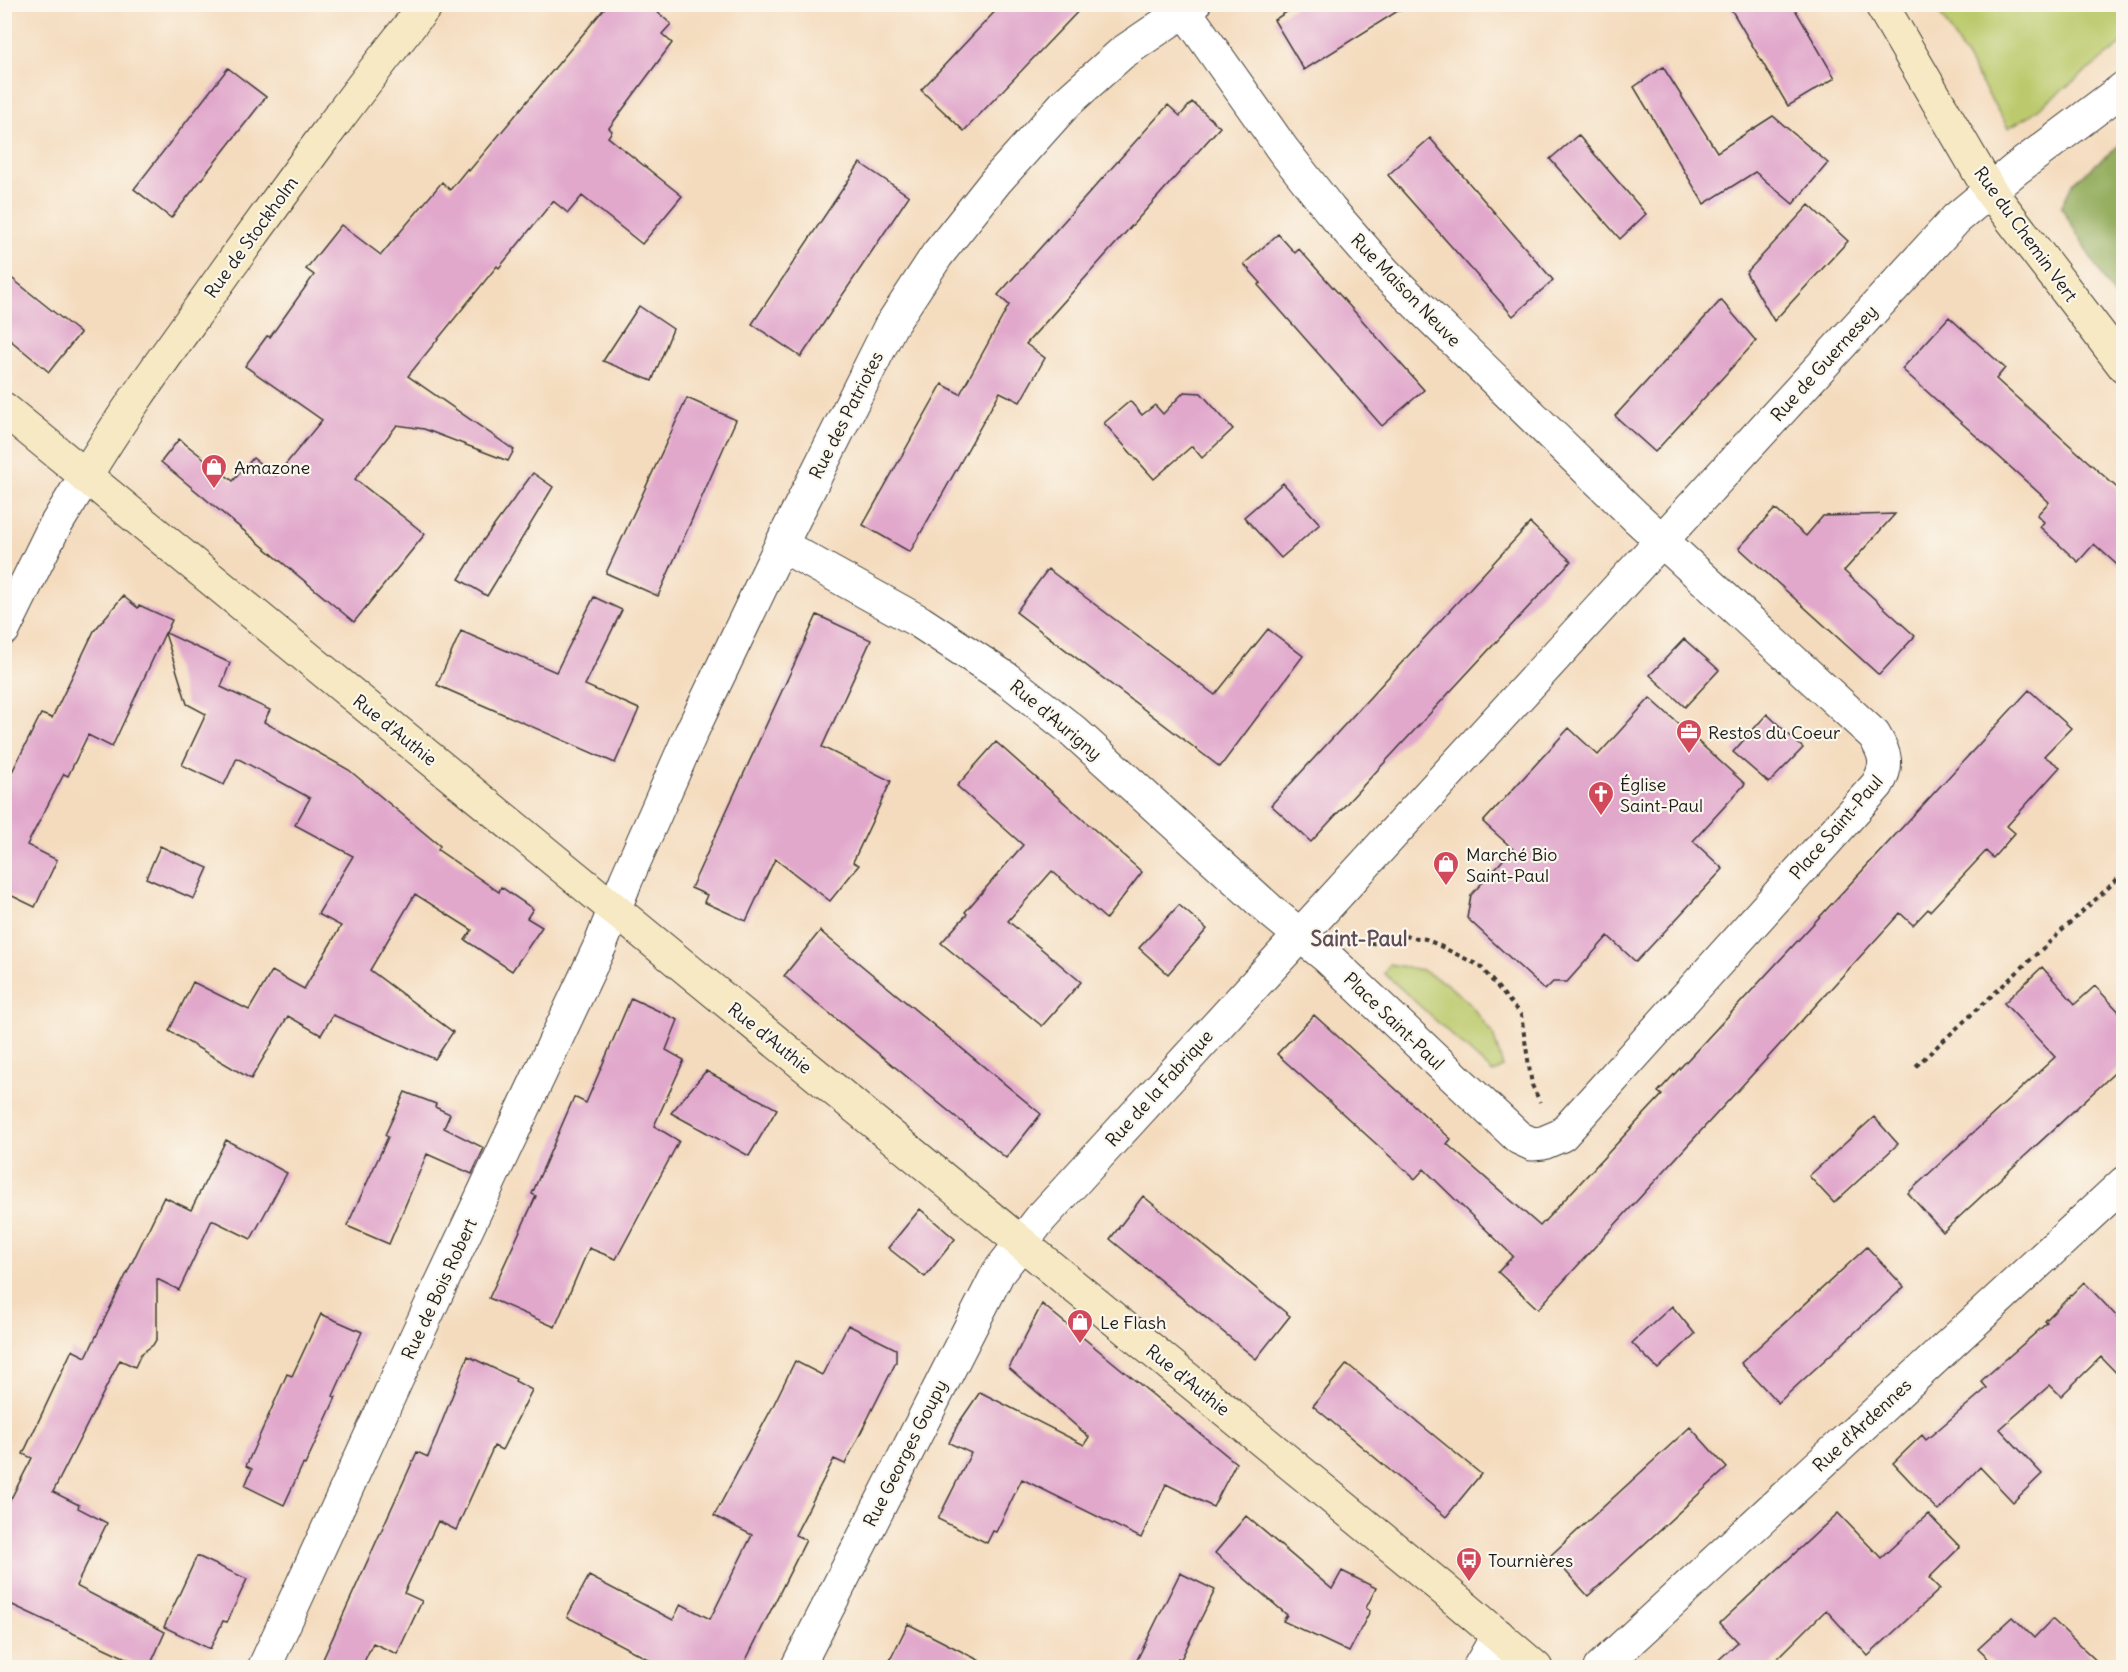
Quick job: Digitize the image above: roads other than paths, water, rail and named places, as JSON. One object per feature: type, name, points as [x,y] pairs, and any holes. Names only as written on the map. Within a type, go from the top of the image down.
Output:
[{"type":"street","name":"Rue de Stockholm","points":[[85,477],[168,353],[275,204],[383,58],[428,4]]},
{"type":"street","name":"Rue du Chemin Vert","points":[[1881,4],[1990,191],[2124,366]]},
{"type":"street","name":"Rue Maison Neuve","points":[[1186,7],[1283,150],[1330,210],[1385,273],[1661,540]]},
{"type":"street","name":"Rue des Patriotes","points":[[614,910],[691,733],[781,545],[890,327],[937,255],[996,181],[1065,104],[1122,53],[1186,7]]},
{"type":"street","name":"Rue de Guernesey","points":[[1661,540],[1956,219],[2016,169],[2124,88]]},
{"type":"street","name":"Rue d'Authie","points":[[4,409],[1536,1668]]},
{"type":"street","points":[[4,629],[52,531],[85,477]]},
{"type":"street","points":[[1301,936],[1661,540]]},
{"type":"street","name":"Place Saint-Paul","points":[[1301,936],[1519,1138],[1532,1144],[1543,1143],[1562,1135],[1877,785],[1884,773],[1885,760],[1882,747],[1874,735],[1661,540]]},
{"type":"street","name":"Rue d'Aurigny","points":[[781,545],[920,622],[1007,679],[1072,730],[1301,936]]},
{"type":"street","name":"Rue de Bois Robert","points":[[264,1668],[600,946],[614,910]]},
{"type":"street","name":"Rue de la Fabrique","points":[[1021,1244],[1041,1218],[1274,962],[1301,936]]},
{"type":"street","name":"Rue d'Ardennes","points":[[1600,1668],[2124,1183]]},
{"type":"street","name":"Rue Georges Goupy","points":[[797,1668],[998,1273],[1021,1244]]},
{"type":"street","points":[[1479,1668],[1498,1635]]},
{"type":"place","name":"Amazone","points":[[214,490]]},
{"type":"place","name":"Restos du Coeur","points":[[1689,755]]},
{"type":"place","name":"Église Saint-Paul","points":[[1601,817]]},
{"type":"place","name":"Marché Bio Saint-Paul","points":[[1446,887]]},
{"type":"place","name":"Le Flash","points":[[1080,1345]]},
{"type":"place","name":"Tournières","points":[[1469,1583]]},
{"type":"district","name":"Saint-Paul","points":[[1359,938]]}]
